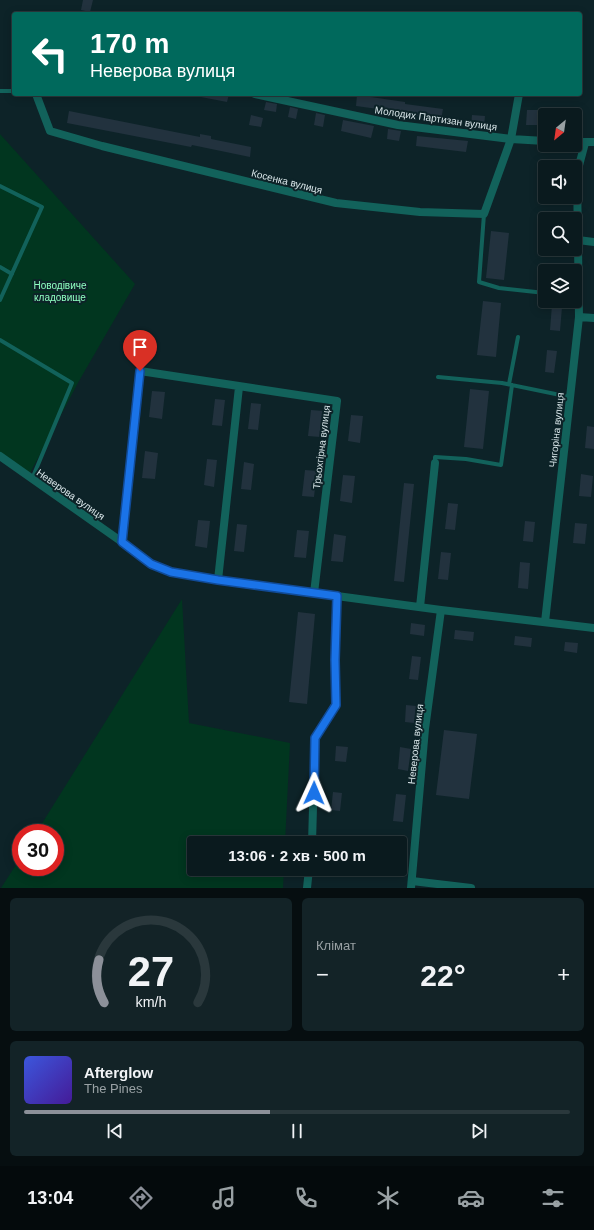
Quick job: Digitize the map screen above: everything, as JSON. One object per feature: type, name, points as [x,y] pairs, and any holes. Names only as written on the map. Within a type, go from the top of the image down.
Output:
[{"type":"street","name":"Косенка вулиця","points":[[37,96],[50,131],[102,146],[336,203],[420,212],[484,214]]},
{"type":"street","name":"Молодих Партизан вулиця","points":[[264,96],[398,125],[511,139],[538,141]]},
{"type":"street","points":[[484,214],[511,139],[518,96]]},
{"type":"street","points":[[585,142],[594,142]]},
{"type":"street","name":"Чигоріна вулиця","points":[[578,212],[577,173],[585,142]]},
{"type":"street","points":[[582,240],[594,242]]},
{"type":"street","name":"Чигоріна вулиця","points":[[545,622],[579,317],[578,308]]},
{"type":"street","points":[[579,317],[594,318]]},
{"type":"street","name":"Трьохгірна вулиця","points":[[122,542],[140,371],[337,401],[314,593]]},
{"type":"street","points":[[218,580],[238,387]]},
{"type":"street","name":"Неверова вулиця","points":[[0,456],[151,564],[164,570],[218,580],[314,593],[594,628]]},
{"type":"street","points":[[420,607],[435,463]]},
{"type":"street","points":[[312,836],[315,738],[336,705],[335,660],[337,596]]},
{"type":"street","name":"Неверова вулиця","points":[[441,610],[425,729],[411,885],[471,888]]},
{"type":"street","points":[[307,888],[308,876]]},
{"type":"lane","points":[[0,91],[12,91]]},
{"type":"lane","points":[[0,186],[42,207],[0,300]]},
{"type":"lane","points":[[484,214],[479,282],[499,288],[538,291]]},
{"type":"lane","points":[[0,267],[12,274]]},
{"type":"lane","points":[[435,463],[435,457],[466,459],[501,465],[510,384],[518,337]]},
{"type":"lane","points":[[0,340],[72,383],[32,479]]},
{"type":"lane","points":[[438,377],[510,384],[570,397]]},
{"type":"green space","name":"Новодівиче кладовище","points":[[0,134],[135,284],[79,381],[30,473],[0,452]]},
{"type":"green space","points":[[182,599],[189,723],[290,743],[285,836],[187,836],[187,876],[284,876],[283,888],[1,888],[12,871],[12,876],[64,876],[64,824],[42,824]]},
{"type":"building","points":[[83,0],[93,0],[90,12],[81,10]]},
{"type":"building","points":[[201,96],[228,96],[227,102]]},
{"type":"building","points":[[357,96],[364,96],[405,102],[405,104],[443,109],[441,120],[356,106]]},
{"type":"building","points":[[266,102],[277,104],[276,112],[264,110]]},
{"type":"building","points":[[290,107],[298,109],[296,119],[288,117]]},
{"type":"building","points":[[527,110],[538,110],[538,125],[526,125]]},
{"type":"building","points":[[69,111],[200,137],[200,134],[211,136],[211,139],[251,147],[250,157],[192,145],[191,147],[67,123]]},
{"type":"building","points":[[316,113],[325,115],[323,127],[314,125]]},
{"type":"building","points":[[251,115],[263,118],[261,127],[249,125]]},
{"type":"building","points":[[472,115],[485,116],[484,127],[471,126]]},
{"type":"building","points":[[343,120],[374,126],[371,138],[341,131]]},
{"type":"building","points":[[388,129],[401,131],[399,141],[387,139]]},
{"type":"building","points":[[417,136],[468,141],[466,152],[416,146]]},
{"type":"building","points":[[491,231],[509,233],[504,280],[486,278]]},
{"type":"building","points":[[483,301],[501,303],[496,357],[477,355]]},
{"type":"building","points":[[552,308],[562,308],[560,331],[550,330]]},
{"type":"building","points":[[547,350],[557,351],[554,373],[545,372]]},
{"type":"building","points":[[470,389],[489,391],[483,449],[464,447]]},
{"type":"building","points":[[152,391],[165,392],[162,419],[149,417]]},
{"type":"building","points":[[215,399],[225,400],[222,426],[212,425]]},
{"type":"building","points":[[251,403],[261,404],[258,430],[248,429]]},
{"type":"building","points":[[311,410],[323,411],[320,437],[308,436]]},
{"type":"building","points":[[351,415],[363,416],[360,443],[348,441]]},
{"type":"building","points":[[587,426],[594,427],[594,449],[585,448]]},
{"type":"building","points":[[145,451],[158,453],[155,479],[142,478]]},
{"type":"building","points":[[207,459],[217,460],[214,487],[204,485]]},
{"type":"building","points":[[244,462],[254,464],[251,490],[241,489]]},
{"type":"building","points":[[305,470],[317,471],[314,497],[302,496]]},
{"type":"building","points":[[581,474],[593,476],[591,497],[579,496]]},
{"type":"building","points":[[343,475],[355,476],[352,503],[340,501]]},
{"type":"building","points":[[404,483],[414,484],[404,582],[394,581]]},
{"type":"building","points":[[448,503],[458,504],[455,530],[445,529]]},
{"type":"building","points":[[198,520],[210,521],[207,548],[195,546]]},
{"type":"building","points":[[525,521],[535,522],[533,542],[523,541]]},
{"type":"building","points":[[575,523],[587,524],[585,544],[573,543]]},
{"type":"building","points":[[237,524],[247,525],[244,552],[234,551]]},
{"type":"building","points":[[297,530],[309,531],[306,558],[294,557]]},
{"type":"building","points":[[334,534],[346,536],[343,562],[331,561]]},
{"type":"building","points":[[441,552],[451,553],[448,580],[438,579]]},
{"type":"building","points":[[520,562],[530,563],[528,589],[518,588]]},
{"type":"building","points":[[298,612],[315,614],[307,704],[289,702]]},
{"type":"building","points":[[411,623],[425,625],[424,636],[410,634]]},
{"type":"building","points":[[455,630],[474,632],[473,641],[454,639]]},
{"type":"building","points":[[515,636],[532,638],[531,647],[514,645]]},
{"type":"building","points":[[565,642],[578,643],[577,653],[564,651]]},
{"type":"building","points":[[412,656],[421,657],[418,680],[409,679]]},
{"type":"building","points":[[406,705],[416,706],[414,723],[405,722]]},
{"type":"building","points":[[444,730],[477,734],[469,799],[436,795]]},
{"type":"building","points":[[336,746],[348,747],[346,762],[335,761]]},
{"type":"building","points":[[400,747],[411,749],[408,771],[398,769]]},
{"type":"building","points":[[333,792],[342,793],[340,811],[331,810]]},
{"type":"building","points":[[396,794],[406,795],[403,822],[393,821]]},
{"type":"route","points":[[140,371],[122,542],[151,564],[171,572],[337,596],[335,660],[336,705],[315,738],[314,793]]}]
